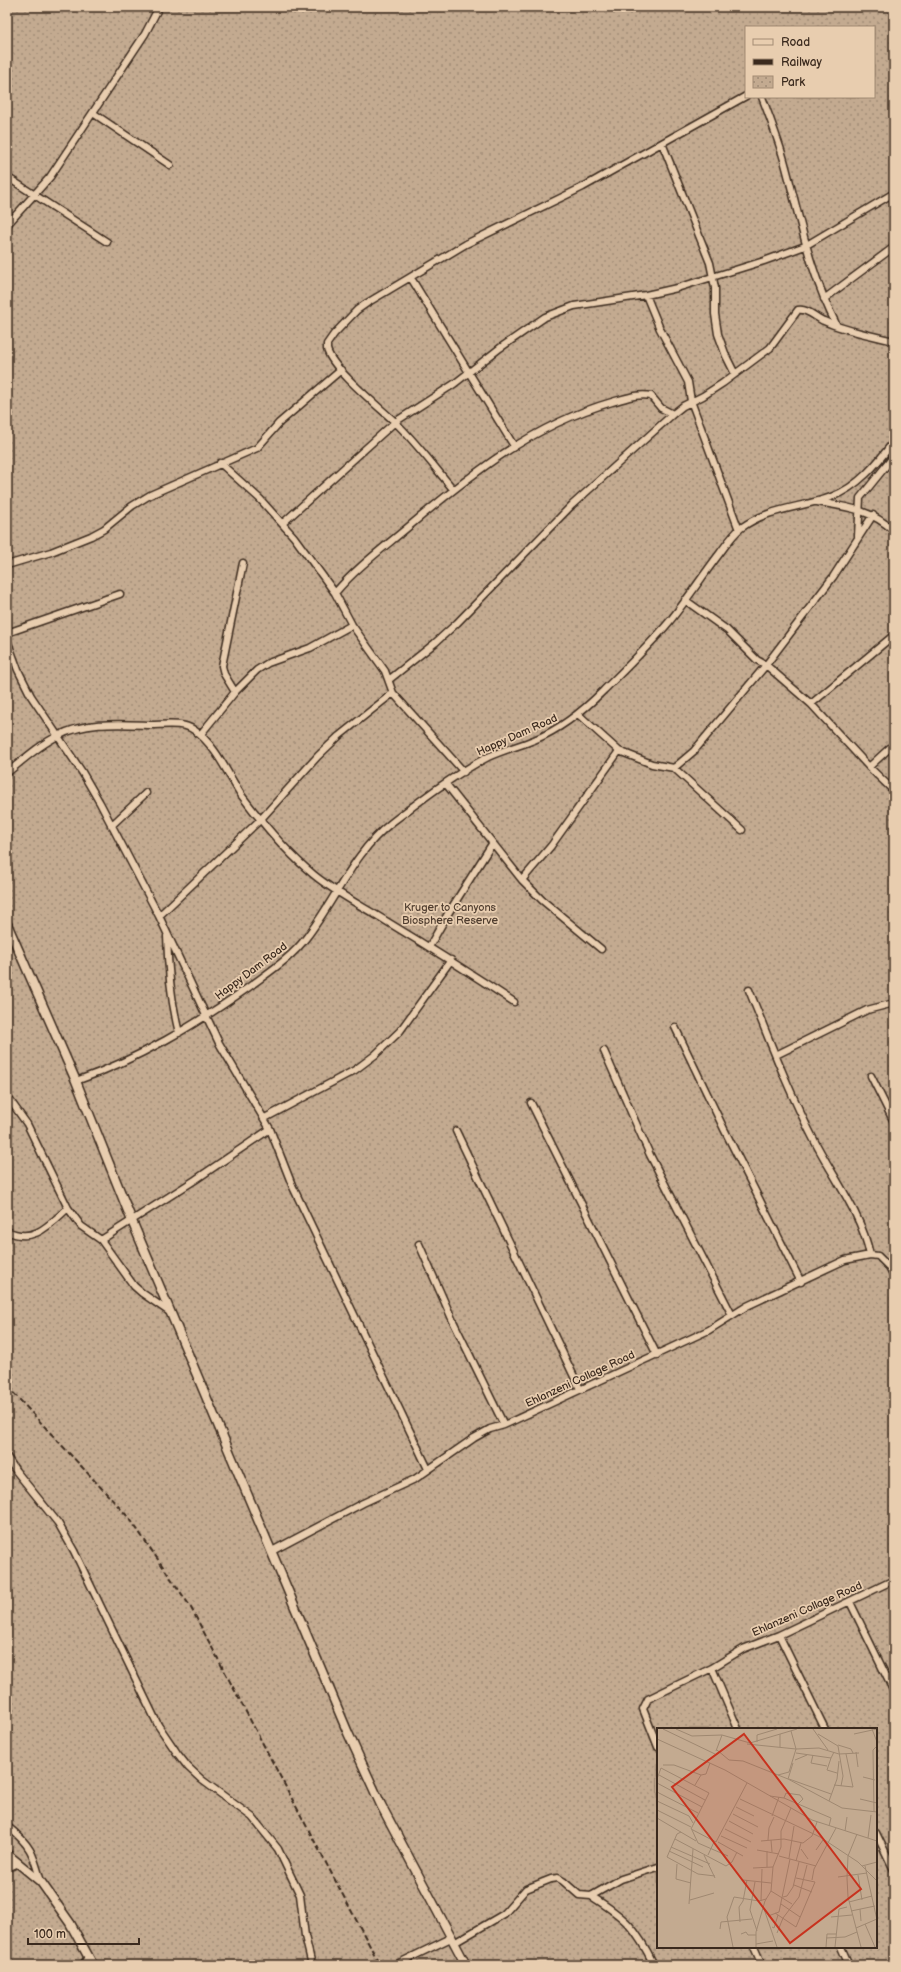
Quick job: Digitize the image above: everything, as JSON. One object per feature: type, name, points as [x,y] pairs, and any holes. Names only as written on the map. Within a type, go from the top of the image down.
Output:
[{"type":"street","points":[[7,225],[50,177],[145,34],[159,7]]},
{"type":"street","points":[[453,489],[395,422],[341,370],[328,354],[327,344],[329,340],[357,310],[466,244],[548,206],[745,97]]},
{"type":"street","points":[[762,98],[784,161],[805,246],[824,299],[837,326]]},
{"type":"street","points":[[93,113],[170,165]]},
{"type":"street","points":[[662,143],[710,263],[713,277],[718,334],[726,356],[735,374]]},
{"type":"street","points":[[7,177],[107,242]]},
{"type":"street","points":[[283,523],[395,422],[436,396],[532,325],[557,312],[574,306],[646,295],[713,277],[805,246],[894,192]]},
{"type":"street","points":[[824,299],[894,247]]},
{"type":"street","points":[[411,278],[514,446]]},
{"type":"street","points":[[646,295],[660,329],[688,382],[691,401],[738,530]]},
{"type":"street","points":[[390,679],[452,628],[572,505],[673,414],[691,401],[703,396],[770,348],[798,310],[804,310],[837,326],[894,341]]},
{"type":"street","points":[[7,565],[51,552],[91,536],[104,529],[132,506],[150,494],[258,448],[279,423],[341,370]]},
{"type":"street","points":[[335,593],[364,563],[453,489],[532,435],[576,414],[639,395],[651,396],[661,408],[673,414]]},
{"type":"street","name":"Happy Dam Road","points":[[76,1081],[114,1067],[179,1033],[207,1016],[290,955],[305,939],[336,891],[372,840],[389,825],[446,784],[490,756],[533,741],[560,728],[579,714],[670,621],[738,530],[757,518],[838,494],[861,479],[880,460],[894,441]]},
{"type":"street","points":[[858,537],[859,501],[862,493],[894,456]]},
{"type":"street","points":[[220,463],[238,477],[283,523],[335,593],[352,625],[383,667],[390,679],[393,694],[464,772]]},
{"type":"street","points":[[815,502],[859,510],[873,515],[894,531]]},
{"type":"street","points":[[674,768],[694,751],[766,665],[833,577],[873,515]]},
{"type":"street","points":[[235,692],[224,674],[222,666],[243,563]]},
{"type":"street","points":[[7,632],[120,594]]},
{"type":"street","points":[[685,600],[727,630],[757,660],[766,665],[811,704],[869,767],[894,791]]},
{"type":"street","points":[[200,735],[246,679],[268,663],[310,648],[352,625]]},
{"type":"street","points":[[811,704],[894,636]]},
{"type":"street","points":[[7,640],[18,670],[31,696],[82,772],[159,916],[219,1043],[270,1129],[292,1185],[428,1469]]},
{"type":"street","points":[[159,916],[261,819],[318,756],[339,736],[393,694]]},
{"type":"street","points":[[579,714],[619,751],[652,764],[674,768],[742,830]]},
{"type":"street","points":[[7,773],[31,753],[58,736],[85,727],[104,724],[183,726],[194,730],[214,751],[242,795],[261,819],[293,855],[314,875],[336,891],[451,960],[514,1002]]},
{"type":"street","points":[[869,767],[894,744]]},
{"type":"street","points":[[522,880],[551,846],[619,751]]},
{"type":"street","points":[[446,784],[468,809],[492,844],[522,880],[542,900],[602,949]]},
{"type":"street","points":[[111,826],[146,793]]},
{"type":"street","points":[[429,947],[449,912],[492,844]]},
{"type":"street","points":[[7,924],[76,1081],[132,1221],[173,1315],[300,1621],[372,1786],[452,1941],[466,1965]]},
{"type":"street","points":[[167,933],[168,975],[172,1007],[179,1033]]},
{"type":"street","points":[[264,1118],[355,1070],[375,1055],[400,1031],[451,960]]},
{"type":"street","points":[[748,990],[792,1095],[813,1139],[862,1225],[870,1255],[878,1256],[884,1261],[894,1278]]},
{"type":"street","points":[[776,1055],[867,1010],[894,1003]]},
{"type":"street","points":[[675,1027],[724,1129],[801,1282]]},
{"type":"street","points":[[604,1051],[650,1155],[732,1315]]},
{"type":"street","points":[[871,1076],[894,1122]]},
{"type":"street","points":[[7,1096],[27,1124],[68,1208],[86,1231],[101,1240],[134,1286],[173,1315]]},
{"type":"street","points":[[531,1103],[657,1355]]},
{"type":"street","points":[[101,1240],[270,1129]]},
{"type":"street","points":[[456,1131],[580,1389]]},
{"type":"street","points":[[7,1231],[24,1237],[33,1235],[47,1226],[68,1208]]},
{"type":"street","points":[[419,1244],[453,1321],[504,1425]]},
{"type":"street","name":"Ehlanzeni Collage Road","points":[[272,1551],[363,1503],[415,1479],[474,1438],[490,1429],[504,1425],[657,1355],[709,1330],[732,1315],[845,1260],[870,1255]]},
{"type":"street","points":[[7,1457],[16,1471],[58,1523],[74,1551],[158,1725],[177,1753],[188,1767],[202,1780],[252,1817],[278,1849],[300,1895],[305,1936],[312,1965]]},
{"type":"street","name":"Ehlanzeni Collage Road","points":[[657,1745],[643,1709],[644,1703],[654,1696],[712,1668],[743,1649],[780,1635],[894,1580]]},
{"type":"street","points":[[850,1602],[894,1692]]},
{"type":"street","points":[[780,1635],[825,1728]]},
{"type":"street","points":[[712,1668],[738,1728]]},
{"type":"street","points":[[7,1826],[19,1836],[30,1849],[41,1882]]},
{"type":"street","points":[[877,1835],[894,1870]]},
{"type":"street","points":[[7,1854],[41,1882],[70,1923],[88,1957],[94,1965]]},
{"type":"street","points":[[7,1868],[18,1863]]},
{"type":"street","points":[[591,1896],[621,1879],[657,1867]]},
{"type":"street","points":[[395,1965],[452,1941],[504,1914],[526,1889],[551,1879],[558,1878],[563,1880],[579,1895],[591,1896],[621,1916],[630,1925],[645,1947],[654,1965]]},
{"type":"street","points":[[754,1948],[762,1965]]},
{"type":"street","points":[[841,1948],[849,1965]]},
{"type":"street","points":[[83,1965],[88,1957]]},
{"type":"green space","name":"Kruger to Canyons Biosphere Reserve","points":[[7,7],[894,7],[894,1965],[7,1965]]},
{"type":"railway","points":[[7,1386],[130,1519],[190,1606],[380,1965]]}]
